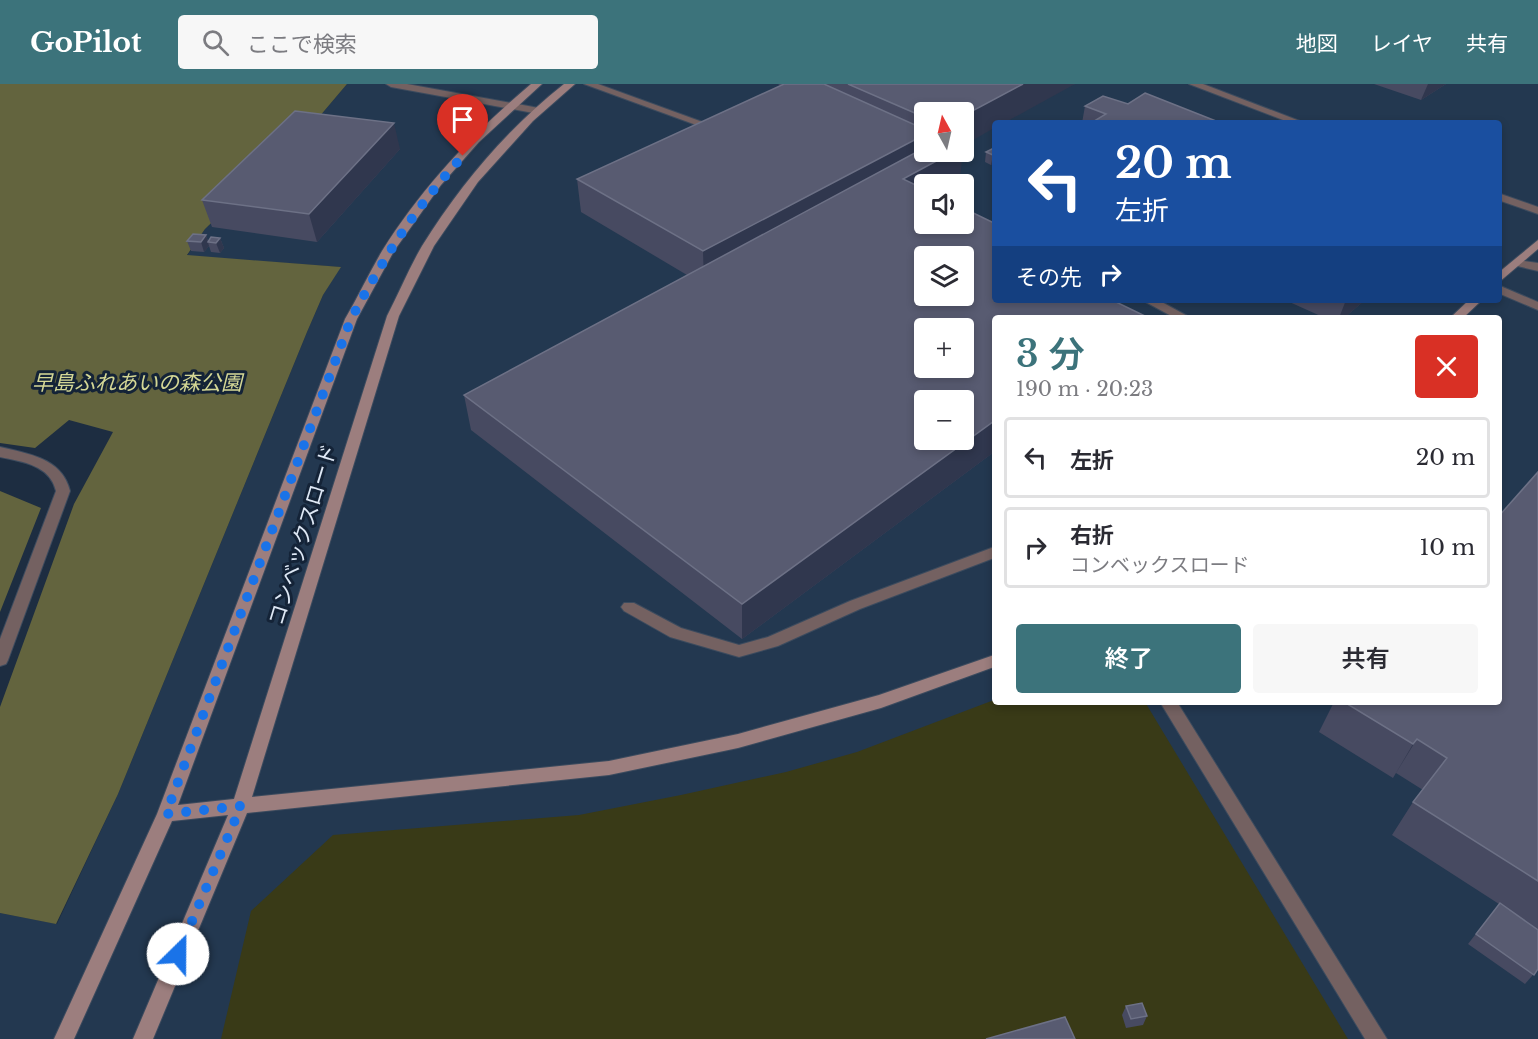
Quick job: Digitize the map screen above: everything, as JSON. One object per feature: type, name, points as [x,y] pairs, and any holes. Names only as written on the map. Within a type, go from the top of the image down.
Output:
[{"type":"street","points":[[391,84],[539,111]]},
{"type":"street","name":"コンベックスロード","points":[[64,1039],[166,814],[351,319],[389,250],[417,210],[488,129],[537,84]]},
{"type":"street","name":"コンベックスロード","points":[[143,1039],[241,806],[393,316],[427,248],[463,196],[505,144],[570,84]]},
{"type":"street","points":[[589,84],[714,128]]},
{"type":"street","points":[[1194,84],[1292,120]]},
{"type":"street","points":[[1502,198],[1538,211]]},
{"type":"street","points":[[1502,276],[1538,243]]},
{"type":"street","points":[[1517,263],[1538,267]]},
{"type":"street","points":[[1502,290],[1538,306]]},
{"type":"street","points":[[1154,303],[1179,315]]},
{"type":"street","points":[[1459,315],[1473,303]]},
{"type":"street","points":[[0,452],[50,467],[62,480],[63,491],[0,660]]},
{"type":"street","points":[[629,607],[676,633],[739,651],[772,642],[855,605],[992,553]]},
{"type":"street","points":[[166,814],[609,768],[749,738],[880,701],[992,662]]},
{"type":"street","points":[[1170,705],[1377,1039]]},
{"type":"shaded area","points":[[347,84],[1538,84],[1538,1039],[0,1039],[0,913],[57,924],[118,794],[307,332],[323,295],[340,267],[187,256],[205,229],[308,130]]},
{"type":"shaded area","points":[[992,701],[992,705],[1147,705],[1348,1039],[221,1039],[251,911],[333,835],[579,815],[786,772],[857,752]]},
{"type":"green space","name":"早島ふれあいの森公園","points":[[0,84],[347,84],[308,130],[205,229],[187,255],[341,267],[323,295],[118,794],[56,924],[0,913],[0,707],[74,504],[113,432],[69,420],[35,448],[0,443]]},
{"type":"green space","points":[[0,491],[41,508],[0,612]]},
{"type":"building","points":[[784,84],[824,84],[914,124],[914,140],[703,251],[577,179]]},
{"type":"building","points":[[848,84],[1023,84],[974,110],[974,102],[914,102],[914,113]]},
{"type":"building","points":[[1145,93],[1213,120],[1096,120],[1106,114],[1085,106],[1103,96],[1128,104]]},
{"type":"building","points":[[295,111],[394,123],[309,214],[202,200]]},
{"type":"building","points":[[914,153],[914,162],[934,162],[903,179],[914,184],[914,234],[974,234],[974,213],[992,222],[992,303],[1118,303],[1143,315],[992,315],[992,422],[974,436],[974,390],[914,390],[914,450],[954,450],[742,604],[464,395]]},
{"type":"building","points":[[193,234],[206,235],[201,242],[187,241]]},
{"type":"building","points":[[211,237],[220,238],[216,243],[208,242]]},
{"type":"building","points":[[1538,472],[1538,881],[1413,802],[1447,758],[1417,739],[1413,744],[1349,705],[1502,705],[1502,512]]},
{"type":"building","points":[[1500,903],[1538,930],[1538,969],[1534,975],[1476,934]]},
{"type":"building","points":[[1142,1003],[1147,1016],[1131,1019],[1126,1006]]},
{"type":"building","points":[[1065,1017],[1075,1039],[986,1039]]},
{"type":"route","points":[[178,954],[241,806],[166,814],[351,319],[389,250],[417,210],[463,156]]}]
